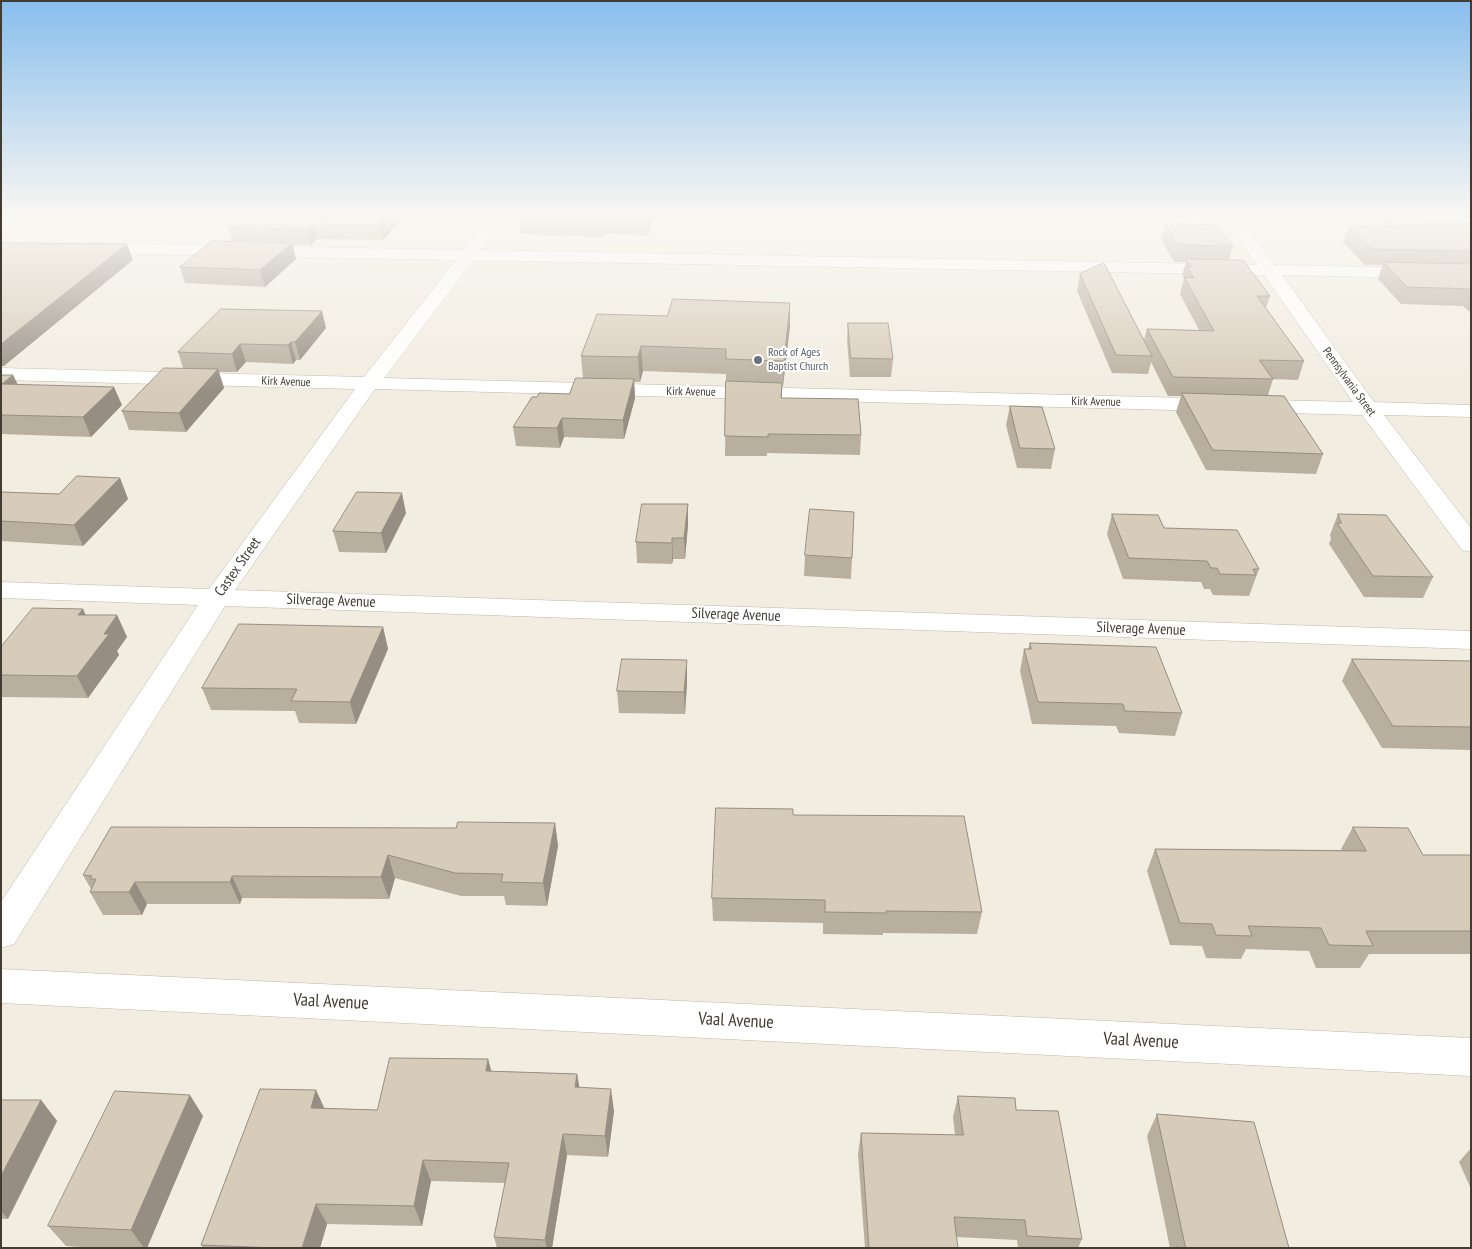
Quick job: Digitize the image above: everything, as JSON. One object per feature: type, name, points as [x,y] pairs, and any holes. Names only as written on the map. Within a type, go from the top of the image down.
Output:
[{"type":"street","name":"Castex Street","points":[[1,934],[217,597],[369,384],[453,275]]},
{"type":"street","name":"Pennsylvania Street","points":[[1272,275],[1471,545]]},
{"type":"street","name":"Kirk Avenue","points":[[1,374],[1471,411]]},
{"type":"street","name":"Silverage Avenue","points":[[1,590],[1471,640]]},
{"type":"street","name":"Vaal Avenue","points":[[1,986],[1471,1057]]},
{"type":"building","points":[[1,275],[88,275],[1,344]]},
{"type":"building","points":[[1081,275],[1110,275],[1152,356],[1116,355]]},
{"type":"building","points":[[1192,275],[1254,275],[1270,296],[1257,296],[1304,361],[1259,360],[1273,379],[1173,377],[1147,329],[1214,331],[1184,277],[1194,278]]},
{"type":"building","points":[[1396,275],[1471,275],[1471,289],[1407,287]]},
{"type":"building","points":[[673,299],[790,303],[784,361],[726,359],[726,349],[641,346],[638,357],[581,356],[597,314],[667,316]]},
{"type":"building","points":[[221,309],[322,311],[295,342],[291,342],[288,345],[240,344],[232,354],[178,352]]},
{"type":"building","points":[[848,323],[888,323],[893,359],[851,358]]},
{"type":"building","points":[[164,368],[218,369],[179,413],[122,411]]},
{"type":"building","points":[[1,375],[13,375],[2,384],[114,387],[83,417],[1,415]]},
{"type":"building","points":[[576,378],[634,379],[623,420],[562,418],[557,428],[513,427],[532,397],[537,397],[539,393],[569,394]]},
{"type":"building","points":[[726,381],[782,383],[781,398],[858,399],[861,435],[768,434],[768,437],[725,436]]},
{"type":"building","points":[[1182,393],[1284,396],[1323,454],[1213,450]]},
{"type":"building","points":[[1010,406],[1042,407],[1055,449],[1020,448]]},
{"type":"building","points":[[77,476],[120,478],[74,525],[1,521],[1,492],[59,494]]},
{"type":"building","points":[[357,492],[402,493],[381,533],[333,531]]},
{"type":"building","points":[[642,504],[688,504],[684,538],[672,538],[672,543],[636,542]]},
{"type":"building","points":[[810,509],[854,512],[852,558],[805,555]]},
{"type":"building","points":[[1112,514],[1158,515],[1164,528],[1237,530],[1259,569],[1253,569],[1256,575],[1220,574],[1217,568],[1211,568],[1207,561],[1129,558]]},
{"type":"building","points":[[1338,514],[1386,515],[1433,577],[1373,576],[1337,523],[1341,523]]},
{"type":"building","points":[[33,608],[83,609],[78,615],[117,615],[104,634],[109,634],[77,676],[1,675],[1,647]]},
{"type":"building","points":[[239,624],[383,627],[350,702],[291,701],[297,689],[202,688]]},
{"type":"building","points":[[1030,643],[1156,647],[1182,713],[1125,711],[1123,704],[1038,702],[1024,649],[1031,649]]},
{"type":"building","points":[[622,659],[687,660],[684,692],[617,691]]},
{"type":"building","points":[[1352,659],[1471,661],[1471,727],[1393,726]]},
{"type":"building","points":[[716,808],[793,809],[793,815],[964,816],[982,912],[825,912],[825,900],[712,898]]},
{"type":"building","points":[[458,822],[555,823],[543,883],[501,882],[503,874],[455,873],[388,855],[381,877],[232,876],[230,882],[135,882],[129,892],[90,892],[96,879],[90,879],[92,876],[83,875],[111,827],[456,828]]},
{"type":"building","points":[[1353,827],[1408,828],[1423,855],[1471,855],[1471,931],[1366,931],[1373,946],[1329,945],[1321,928],[1248,926],[1252,936],[1216,935],[1212,924],[1180,923],[1155,849],[1366,851]]},
{"type":"building","points":[[390,1058],[488,1059],[486,1071],[577,1074],[575,1087],[611,1089],[605,1136],[563,1134],[545,1240],[494,1237],[509,1163],[423,1160],[414,1206],[316,1204],[302,1248],[201,1245],[260,1089],[316,1090],[311,1108],[377,1110]]},
{"type":"building","points":[[115,1091],[190,1095],[131,1230],[48,1226]]},
{"type":"building","points":[[958,1096],[1015,1098],[1016,1110],[1058,1111],[1082,1239],[1027,1236],[1025,1220],[954,1217],[958,1248],[869,1248],[861,1133],[963,1135]]},
{"type":"building","points":[[1,1100],[41,1100],[1,1176]]},
{"type":"building","points":[[1157,1114],[1254,1122],[1289,1248],[1186,1248]]},
{"type":"place","name":"Rock of Ages Baptist Church","points":[[758,360]]}]
